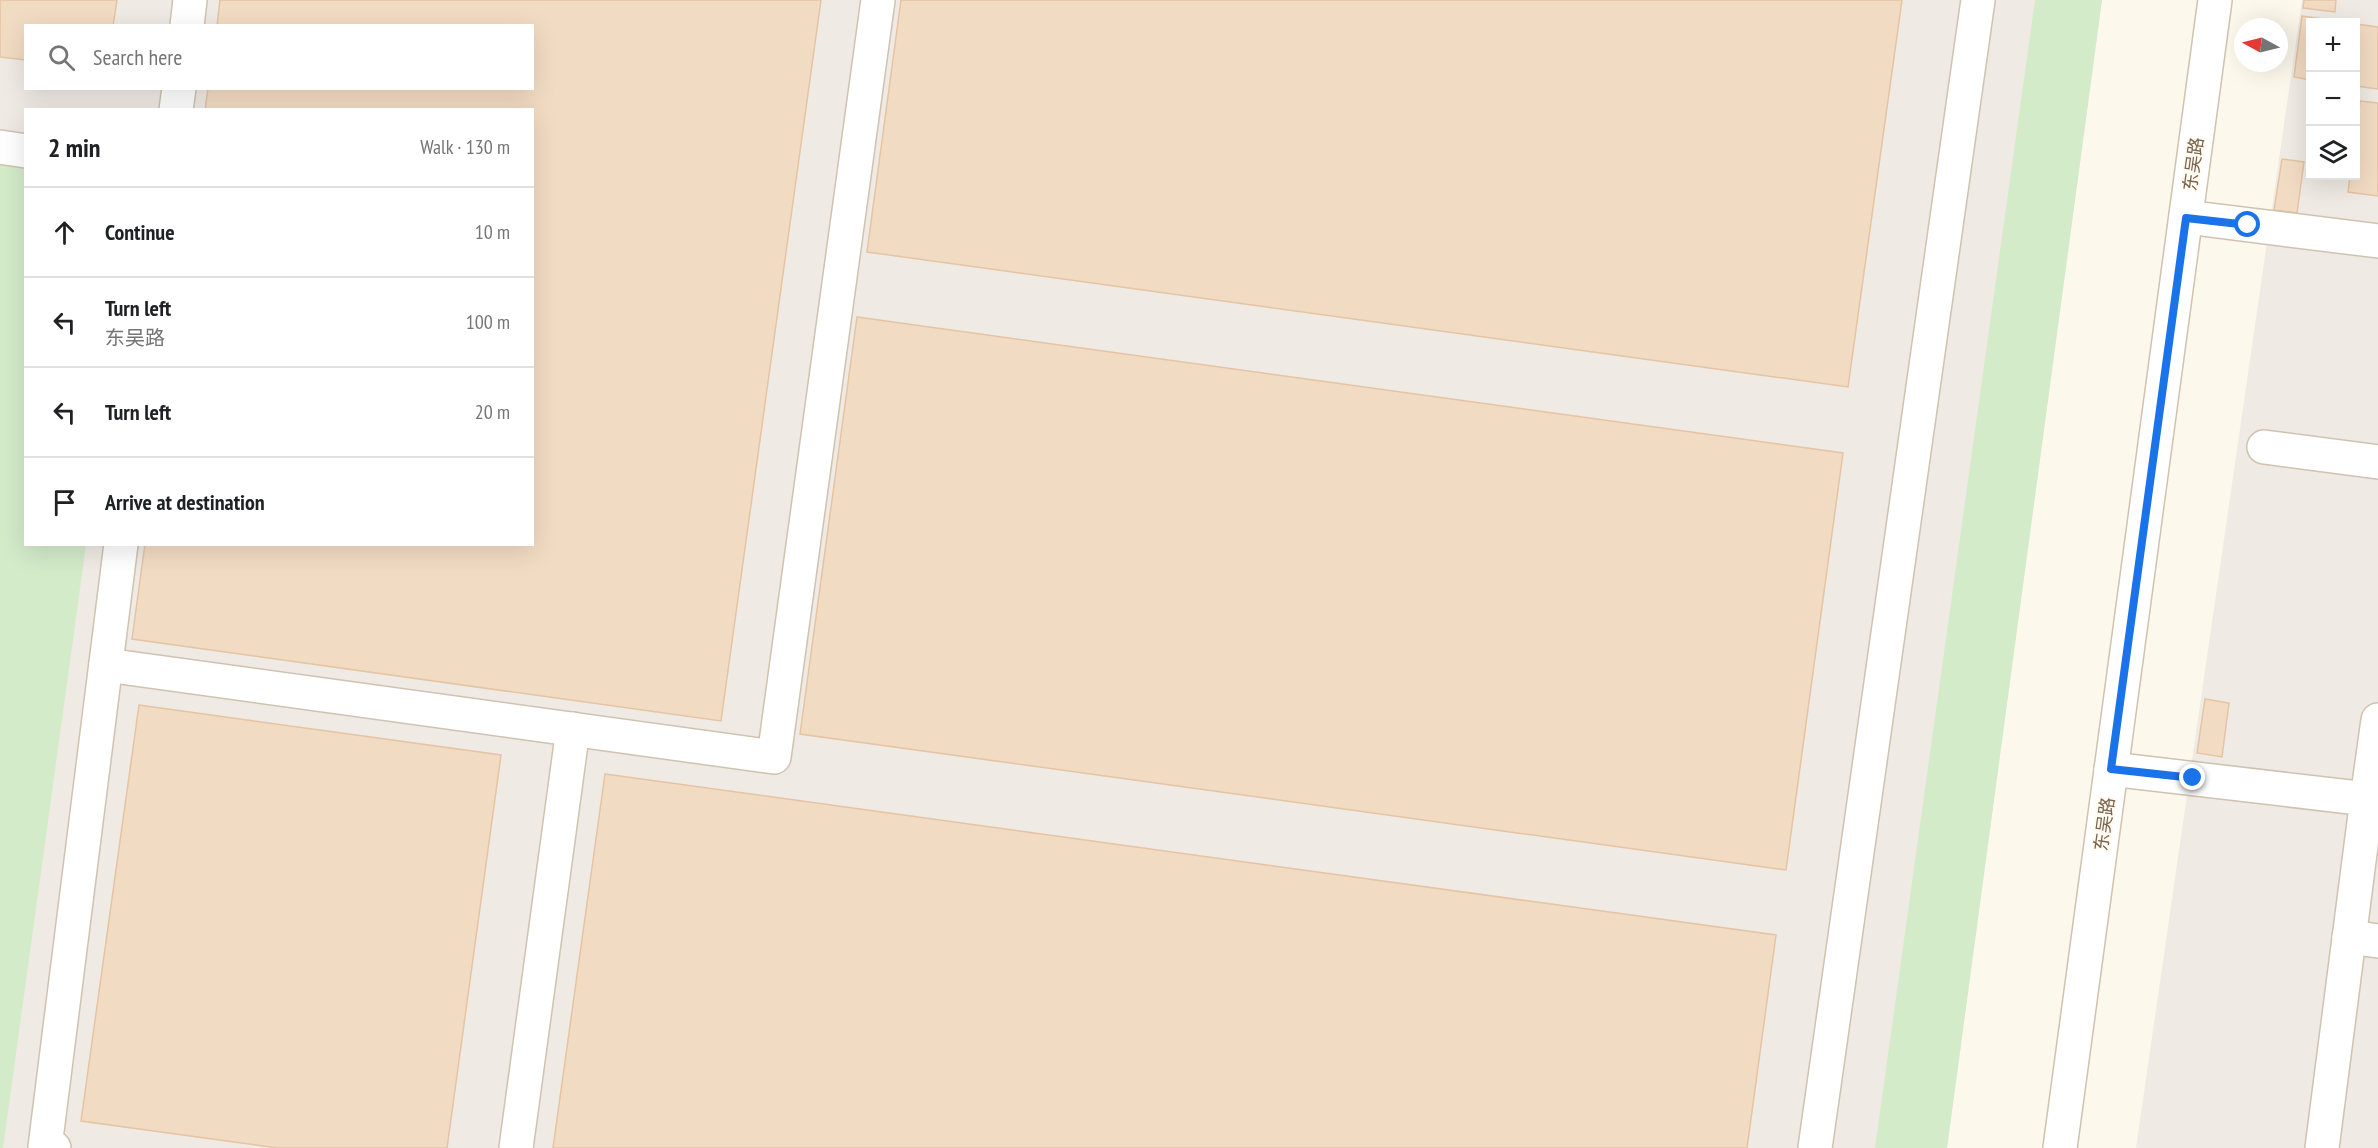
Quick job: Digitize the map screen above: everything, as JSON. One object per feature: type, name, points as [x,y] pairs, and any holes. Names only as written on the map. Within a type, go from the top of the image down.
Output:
[{"type":"street","points":[[187,24],[190,0]]},
{"type":"street","points":[[106,665],[774,757],[878,0]]},
{"type":"street","points":[[1815,1148],[1978,0]]},
{"type":"street","name":"东吴路","points":[[2060,1148],[2215,0]]},
{"type":"street","points":[[176,108],[179,90]]},
{"type":"street","points":[[0,147],[24,151]]},
{"type":"street","points":[[2186,218],[2378,241]]},
{"type":"street","points":[[2264,447],[2378,462]]},
{"type":"street","points":[[54,1148],[45,1147],[121,546]]},
{"type":"street","points":[[2322,1148],[2364,939],[2367,799],[2378,720]]},
{"type":"street","points":[[516,1148],[573,729]]},
{"type":"street","points":[[2111,769],[2367,799]]},
{"type":"shaded area","points":[[0,0],[2102,0],[1947,1148],[0,1148]]},
{"type":"shaded area","points":[[2302,0],[2378,0],[2378,1148],[2136,1148]]},
{"type":"green space","points":[[2035,0],[2102,0],[1947,1148],[1875,1148]]},
{"type":"green space","points":[[0,158],[24,162],[24,546],[86,546],[3,1148],[0,1148]]},
{"type":"building","points":[[0,0],[117,0],[113,24],[24,24],[24,60],[0,57]]},
{"type":"building","points":[[220,0],[821,0],[721,721],[132,639],[145,546],[534,546],[534,108],[205,108],[208,90],[534,90],[534,24],[217,24]]},
{"type":"building","points":[[901,0],[1902,0],[1848,387],[867,252]]},
{"type":"building","points":[[2304,0],[2336,0],[2335,12],[2303,8]]},
{"type":"building","points":[[2302,16],[2317,18],[2306,18],[2306,79],[2294,77]]},
{"type":"building","points":[[2360,25],[2378,27],[2378,89],[2360,87]]},
{"type":"building","points":[[2360,101],[2378,103],[2378,196],[2348,192],[2350,180],[2360,180]]},
{"type":"building","points":[[2282,159],[2304,162],[2297,213],[2274,210]]},
{"type":"building","points":[[857,317],[1843,453],[1786,870],[800,734]]},
{"type":"building","points":[[2205,699],[2229,703],[2222,757],[2197,753]]},
{"type":"building","points":[[139,705],[501,755],[447,1148],[277,1148],[81,1121]]},
{"type":"building","points":[[605,774],[1776,935],[1747,1148],[553,1148]]},
{"type":"route","points":[[2193,778],[2111,769],[2186,218],[2248,225]]}]
